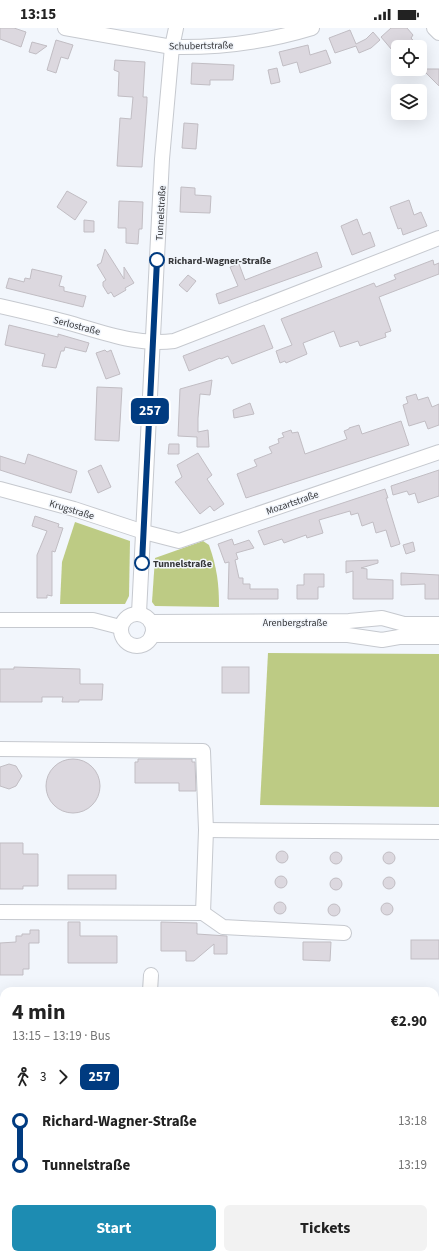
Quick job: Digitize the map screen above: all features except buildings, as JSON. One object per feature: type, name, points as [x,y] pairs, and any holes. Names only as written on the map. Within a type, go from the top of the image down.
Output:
[{"type":"street","name":"Schubertstraße","points":[[65,28],[172,47],[222,46],[288,35],[312,28]]},
{"type":"street","name":"Tunnelstraße","points":[[139,613],[162,159],[172,47],[176,28]]},
{"type":"street","points":[[434,28],[439,33]]},
{"type":"street","points":[[153,343],[174,341],[439,238]]},
{"type":"street","name":"Serlostraße","points":[[0,306],[136,341],[153,343]]},
{"type":"street","name":"Mozartstraße","points":[[144,532],[179,541],[439,452]]},
{"type":"street","name":"Krugstraße","points":[[0,488],[74,509],[144,532]]},
{"type":"street","points":[[139,613],[146,616],[152,628],[147,642],[140,646],[132,646],[126,642],[121,635],[120,627],[124,619],[131,614],[139,613]]},
{"type":"street","name":"Arenbergstraße","points":[[152,628],[349,621],[382,618],[404,624],[439,624]]},
{"type":"street","points":[[0,620],[93,620],[120,627]]},
{"type":"street","name":"Arenbergstraße","points":[[152,628],[348,635],[382,640],[400,637],[439,637]]},
{"type":"street","points":[[0,749],[203,751],[206,830],[203,913]]},
{"type":"street","points":[[206,830],[439,832]]},
{"type":"street","points":[[0,912],[203,913],[223,927],[344,933]]},
{"type":"street","points":[[150,987],[151,975]]},
{"type":"green space","points":[[75,522],[130,541],[129,596],[125,604],[60,604],[62,562]]},
{"type":"green space","points":[[203,541],[209,545],[216,568],[219,607],[155,606],[152,602],[155,558]]},
{"type":"green space","points":[[268,653],[439,654],[439,807],[260,805]]},
{"type":"bus line","name":"257","points":[[142,563],[157,260]]},
{"type":"place","name":"Richard-Wagner-Straße","points":[[157,260]]},
{"type":"place","name":"Tunnelstraße","points":[[142,563]]}]
